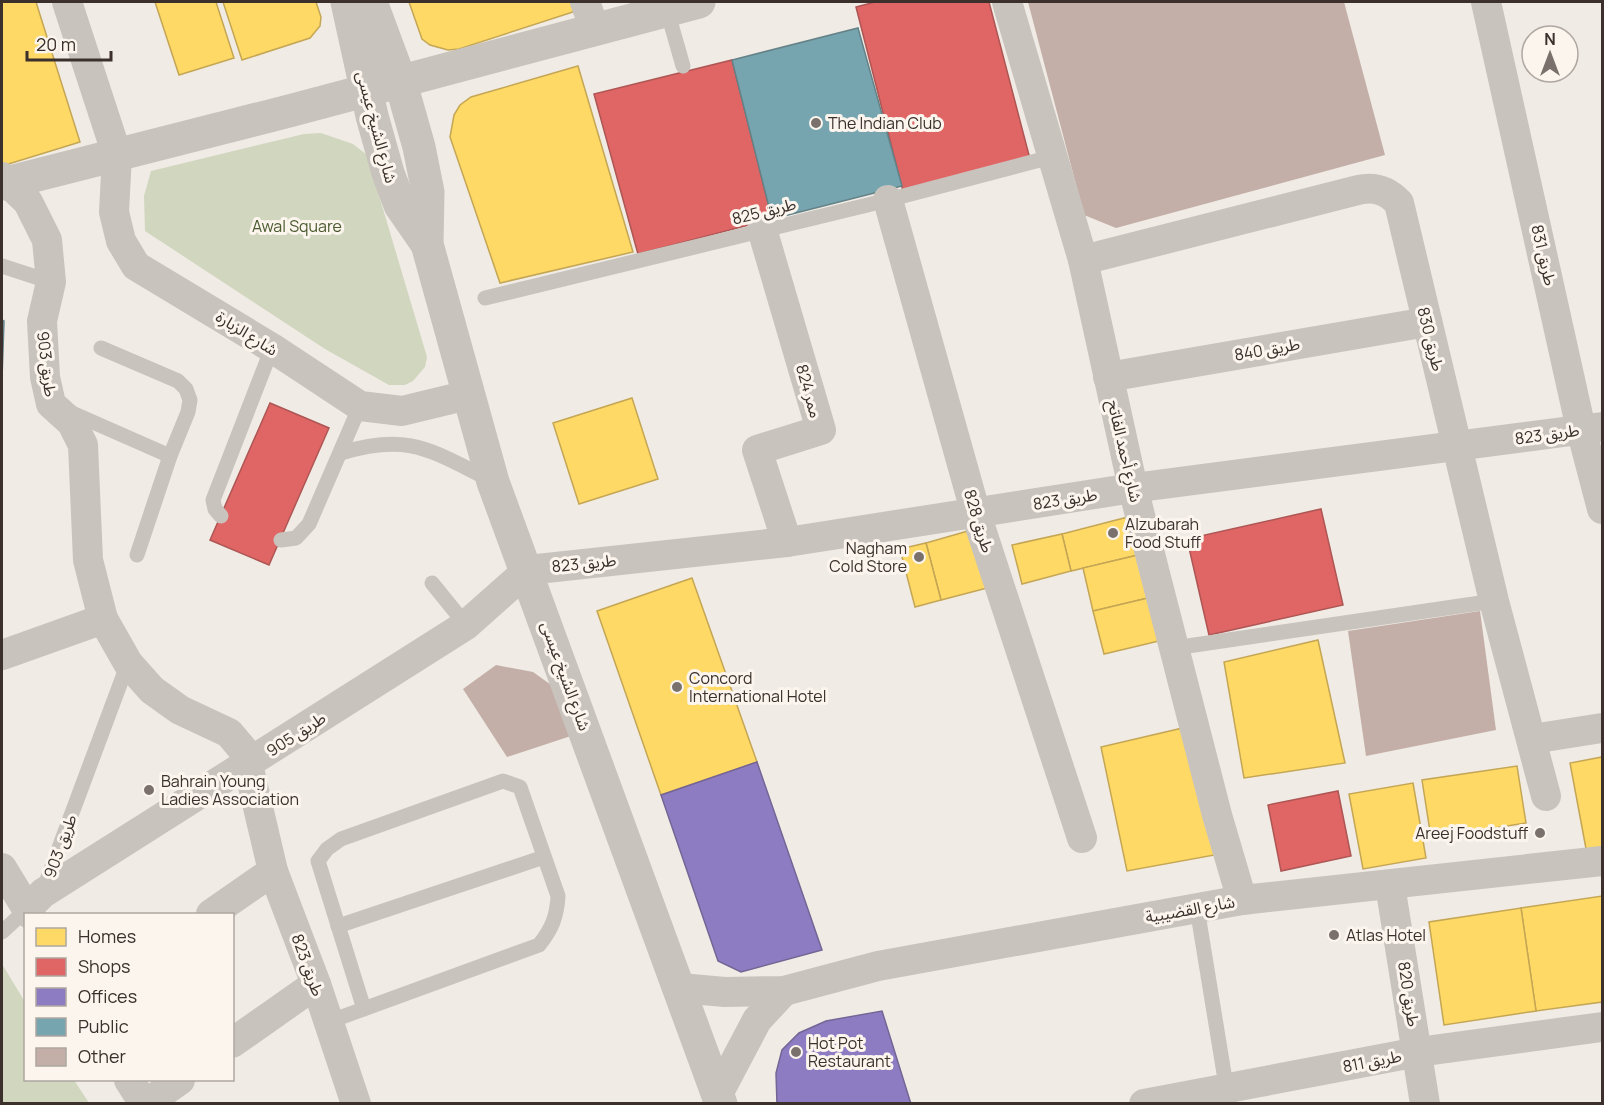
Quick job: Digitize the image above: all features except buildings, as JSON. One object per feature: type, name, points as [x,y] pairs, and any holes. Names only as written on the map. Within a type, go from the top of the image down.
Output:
[{"type":"street","points":[[67,2],[117,155]]},
{"type":"street","name":"شارع الشيخ عيسى","points":[[347,2],[366,90],[400,205],[427,244]]},
{"type":"street","name":"شارع الشيخ عيسى","points":[[371,2],[400,80],[428,192],[427,244],[493,482],[528,570],[720,1099]]},
{"type":"street","points":[[3,181],[117,155],[366,90],[590,14],[667,10],[699,2]]},
{"type":"street","name":"شارع أحمد الفاتح","points":[[1007,2],[1034,61],[1051,157],[1069,194],[1133,488],[1242,900]]},
{"type":"street","name":"طريق 831","points":[[1486,2],[1592,428],[1602,509]]},
{"type":"street","name":"شارع الزبارة","points":[[117,155],[114,212],[121,241],[136,266],[272,348],[360,406],[402,411],[468,395]]},
{"type":"street","name":"طريق 903","points":[[3,181],[28,202],[39,220],[51,261],[51,282],[42,321],[45,377],[51,404],[72,423],[83,445],[88,560],[104,618],[128,663],[152,690],[180,710],[229,733],[241,745],[249,764]]},
{"type":"street","name":"طريق 830","points":[[1083,260],[1358,190],[1376,188],[1385,191],[1399,203],[1494,600],[1546,796]]},
{"type":"street","name":"طريق 828","points":[[888,200],[976,514],[1082,838]]},
{"type":"street","name":"ممر 824","points":[[762,229],[821,430],[757,450],[787,542]]},
{"type":"street","name":"طريق 840","points":[[1108,377],[1427,322]]},
{"type":"street","name":"طريق 823","points":[[528,570],[787,542],[1133,488],[1457,448],[1592,428]]},
{"type":"street","name":"طريق 905","points":[[33,906],[466,625],[528,570]]},
{"type":"street","points":[[2,655],[104,618]]},
{"type":"street","points":[[1532,739],[1602,728]]},
{"type":"street","name":"طريق 823","points":[[249,764],[273,871],[316,984],[350,1101]]},
{"type":"street","name":"شارع القضيبية","points":[[680,988],[725,992],[784,991],[878,966],[1242,900],[1602,861]]},
{"type":"street","points":[[2,868],[33,906]]},
{"type":"street","points":[[214,913],[273,871]]},
{"type":"street","name":"طريق 820","points":[[1390,885],[1425,1104]]},
{"type":"street","points":[[234,1042],[316,984]]},
{"type":"street","points":[[720,1099],[757,1020],[784,991]]},
{"type":"street","name":"طريق 811","points":[[1144,1104],[1228,1096],[1418,1053],[1602,1027]]},
{"type":"street","points":[[130,1081],[145,1104],[179,1081]]},
{"type":"lane","points":[[667,10],[683,66]]},
{"type":"lane","name":"طريق 825","points":[[485,298],[888,200],[1051,157]]},
{"type":"lane","points":[[2,266],[51,282]]},
{"type":"lane","points":[[101,348],[178,381],[186,389],[190,400],[188,412],[170,456],[137,555]]},
{"type":"lane","points":[[221,516],[214,509],[213,500],[272,348]]},
{"type":"lane","points":[[51,404],[170,456]]},
{"type":"lane","points":[[281,540],[290,541],[304,533],[360,406]]},
{"type":"lane","points":[[341,453],[370,444],[393,442],[410,445],[442,456],[493,482]]},
{"type":"lane","points":[[432,584],[466,625]]},
{"type":"lane","points":[[1174,648],[1494,600]]},
{"type":"lane","name":"طريق 903","points":[[33,906],[128,663]]},
{"type":"lane","points":[[328,1022],[364,1009],[539,945],[550,932],[557,914],[558,896],[520,787],[503,781],[341,839],[327,849],[318,861],[364,1009]]},
{"type":"lane","points":[[338,926],[544,857]]},
{"type":"lane","points":[[1197,908],[1228,1096]]},
{"type":"lane","points":[[2,932],[24,914]]},
{"type":"green space","name":"Awal Square","points":[[321,133],[353,144],[367,155],[427,357],[425,367],[413,381],[405,385],[389,385],[325,349],[145,231],[144,196],[151,171],[304,134]]},
{"type":"green space","points":[[2,964],[24,1000],[24,1081],[75,1081],[89,1103],[2,1103]]},
{"type":"place","name":"The Indian Club","points":[[816,123]]},
{"type":"place","name":"Alzubarah Food Stuff","points":[[1113,533]]},
{"type":"place","name":"Nagham Cold Store","points":[[919,557]]},
{"type":"place","name":"Concord International Hotel","points":[[677,687]]},
{"type":"place","name":"Bahrain Young Ladies Association","points":[[149,790]]},
{"type":"place","name":"Areej Foodstuff","points":[[1540,833]]},
{"type":"place","name":"Atlas Hotel","points":[[1334,935]]},
{"type":"place","name":"Hot Pot Restaurant","points":[[796,1052]]}]
